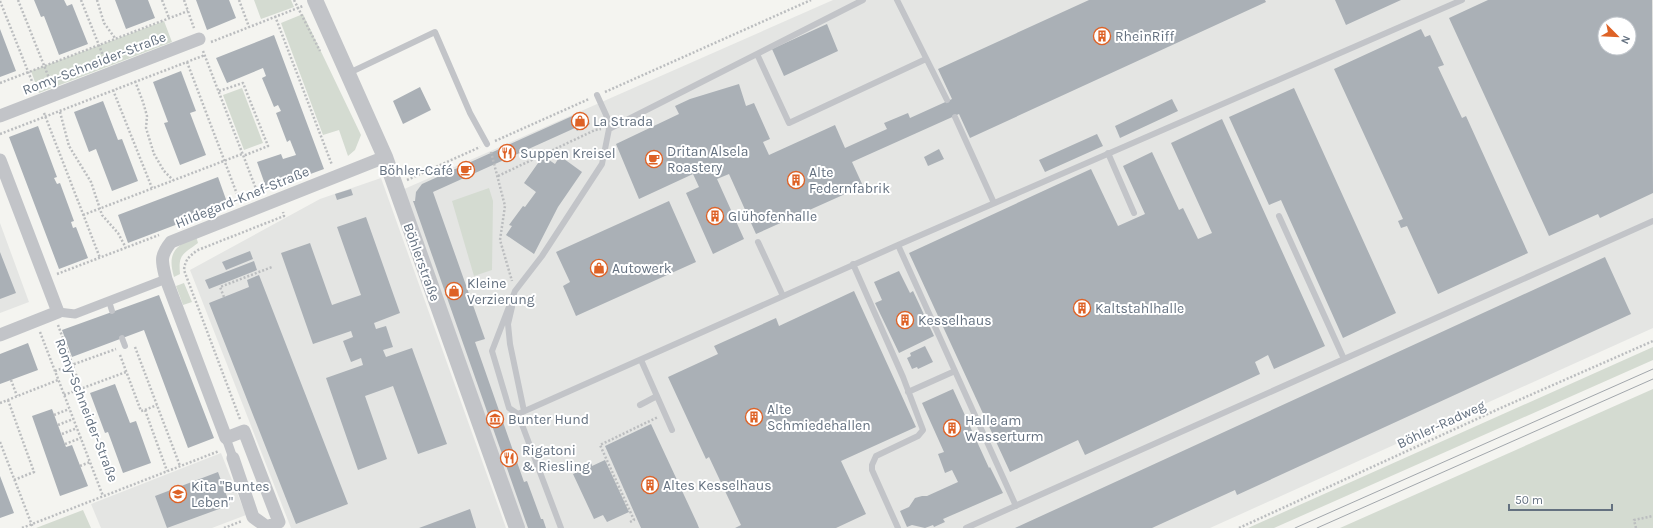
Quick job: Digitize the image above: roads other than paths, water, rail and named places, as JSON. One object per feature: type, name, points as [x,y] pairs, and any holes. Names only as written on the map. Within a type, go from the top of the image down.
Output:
[{"type":"street","name":"Böhlerstraße","points":[[315,0],[384,157],[517,528]]},
{"type":"street","name":"Romy-Schneider-Straße","points":[[0,116],[129,66],[200,42]]},
{"type":"street","name":"Hildegard-Knef-Straße","points":[[267,528],[253,517],[229,447],[166,279],[162,261],[164,251],[171,242],[384,157]]},
{"type":"street","points":[[0,160],[46,279],[56,313]]},
{"type":"street","points":[[0,335],[56,313],[75,314],[166,279]]},
{"type":"street","points":[[229,447],[244,431],[279,522],[267,528]]},
{"type":"lane","points":[[609,129],[863,0]]},
{"type":"lane","points":[[897,0],[947,100]]},
{"type":"lane","points":[[597,95],[607,117],[609,129],[602,164],[542,256],[514,291],[492,351],[509,408],[521,412],[641,360],[854,264],[1462,0]]},
{"type":"lane","points":[[347,73],[434,32],[470,113],[487,144]]},
{"type":"lane","points":[[757,54],[789,123],[926,58]]},
{"type":"lane","points":[[955,117],[994,203]]},
{"type":"lane","points":[[1108,153],[1134,213]]},
{"type":"lane","points":[[1279,216],[1344,359]]},
{"type":"lane","points":[[966,528],[1653,221]]},
{"type":"lane","points":[[758,242],[783,296]]},
{"type":"lane","points":[[898,245],[1016,506]]},
{"type":"lane","points":[[854,264],[923,430],[922,433],[876,456],[872,465],[872,470],[898,528]]},
{"type":"lane","points":[[514,291],[508,324],[521,412],[561,528]]},
{"type":"lane","points":[[109,301],[112,311]]},
{"type":"lane","points":[[122,338],[125,346]]},
{"type":"lane","points":[[641,360],[672,430]]},
{"type":"lane","points":[[908,392],[955,371]]},
{"type":"lane","points":[[640,405],[657,396]]},
{"type":"tram line","points":[[1295,528],[1653,369]]},
{"type":"tram line","points":[[1317,528],[1653,379]]},
{"type":"place","name":"RheinRiff","points":[[1102,36]]},
{"type":"place","name":"La Strada","points":[[580,121]]},
{"type":"place","name":"Suppen Kreisel","points":[[507,153]]},
{"type":"place","name":"Dritan Alsela Roastery","points":[[654,159]]},
{"type":"place","name":"Böhler-Café","points":[[466,170]]},
{"type":"place","name":"Alte Federnfabrik","points":[[796,180]]},
{"type":"place","name":"Glühofenhalle","points":[[715,216]]},
{"type":"place","name":"Autowerk","points":[[599,268]]},
{"type":"place","name":"Kleine Verzierung","points":[[454,291]]},
{"type":"place","name":"Kaltstahlhalle","points":[[1082,308]]},
{"type":"place","name":"Kesselhaus","points":[[905,320]]},
{"type":"place","name":"Alte Schmiedehallen","points":[[754,417]]},
{"type":"place","name":"Bunter Hund","points":[[495,419]]},
{"type":"place","name":"Halle am Wasserturm","points":[[952,428]]},
{"type":"place","name":"Rigatoni & Riesling","points":[[509,458]]},
{"type":"place","name":"Altes Kesselhaus","points":[[650,485]]},
{"type":"place","name":"Kita \"Buntes Leben\"","points":[[178,494]]}]
